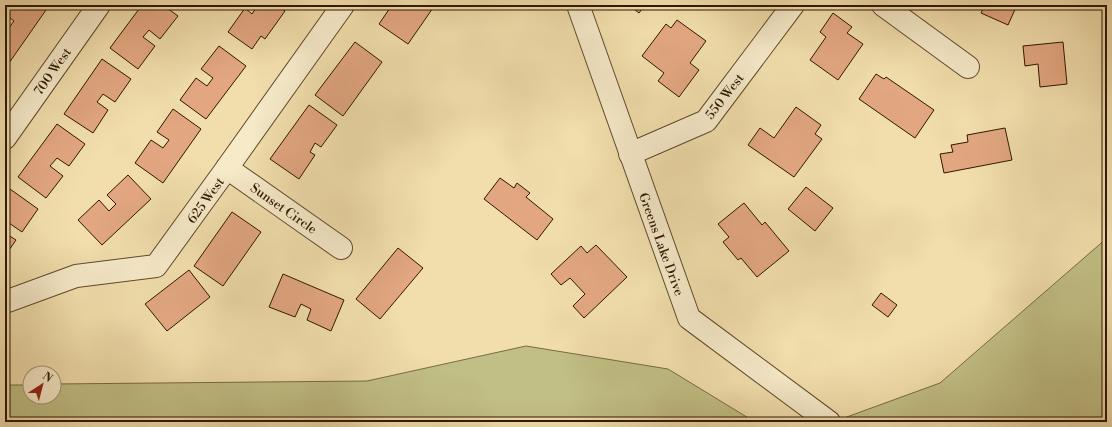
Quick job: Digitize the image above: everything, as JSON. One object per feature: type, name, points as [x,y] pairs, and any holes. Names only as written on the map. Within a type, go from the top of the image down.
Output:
[{"type":"street","name":"700 West","points":[[5,138],[99,5]]},
{"type":"street","name":"625 West","points":[[5,302],[76,276],[156,266],[343,5]]},
{"type":"street","name":"Greens Lake Drive","points":[[578,5],[689,318],[829,422]]},
{"type":"street","name":"550 West","points":[[630,154],[706,121],[793,5]]},
{"type":"street","points":[[883,5],[968,67]]},
{"type":"street","name":"Sunset Circle","points":[[227,168],[341,248]]},
{"type":"shaded area","points":[[1107,238],[1107,422],[833,422],[940,383]]},
{"type":"shaded area","points":[[526,346],[668,369],[755,422],[5,422],[5,385],[22,385],[22,405],[62,405],[62,384],[367,381]]},
{"type":"building","points":[[8,5],[40,5],[46,10],[9,63],[5,61],[5,27],[8,29],[14,21],[5,14],[5,10]]},
{"type":"building","points":[[142,5],[163,5],[178,16],[160,39],[149,30],[143,37],[155,46],[138,69],[110,48]]},
{"type":"building","points":[[251,5],[284,5],[281,8],[285,11],[265,39],[261,36],[252,49],[228,32],[245,8],[252,14],[256,8]]},
{"type":"building","points":[[392,5],[435,5],[408,44],[379,24]]},
{"type":"building","points":[[629,5],[645,5],[639,13]]},
{"type":"building","points":[[985,5],[1017,5],[1008,25],[981,13]]},
{"type":"building","points":[[833,13],[852,27],[847,33],[863,44],[838,80],[810,60],[826,37],[820,32]]},
{"type":"building","points":[[677,20],[706,41],[690,63],[699,70],[679,97],[658,81],[664,73],[642,56],[666,24],[671,28]]},
{"type":"building","points":[[355,42],[382,62],[343,116],[315,95]]},
{"type":"building","points":[[1063,42],[1067,84],[1040,87],[1038,64],[1025,66],[1023,46]]},
{"type":"building","points":[[219,46],[246,66],[206,119],[180,100],[196,78],[207,86],[213,78],[201,69]]},
{"type":"building","points":[[102,59],[131,79],[115,102],[103,94],[97,102],[108,110],[93,133],[64,114]]},
{"type":"building","points":[[876,74],[884,79],[886,77],[934,110],[915,138],[859,99]]},
{"type":"building","points":[[309,105],[337,125],[321,147],[315,143],[310,152],[315,155],[299,179],[270,159]]},
{"type":"building","points":[[796,107],[821,125],[815,134],[822,139],[794,177],[748,145],[760,128],[774,138]]},
{"type":"building","points":[[173,109],[201,129],[163,183],[135,163],[151,140],[163,148],[169,140],[157,132]]},
{"type":"building","points":[[57,124],[85,144],[69,166],[57,158],[50,166],[63,176],[46,198],[18,177]]},
{"type":"building","points":[[1005,128],[1012,160],[944,173],[940,154],[953,152],[951,145],[968,142],[967,135]]},
{"type":"building","points":[[128,175],[151,199],[102,245],[78,220],[99,200],[109,211],[116,204],[107,195]]},
{"type":"building","points":[[500,178],[514,188],[517,183],[530,193],[526,197],[553,219],[537,240],[484,199]]},
{"type":"building","points":[[806,187],[833,208],[815,231],[788,209]]},
{"type":"building","points":[[10,189],[38,209],[22,232],[9,223],[5,229],[5,196]]},
{"type":"building","points":[[744,203],[762,225],[765,222],[789,251],[757,277],[741,258],[738,260],[723,242],[729,237],[718,224]]},
{"type":"building","points":[[232,212],[261,232],[223,286],[194,266]]},
{"type":"building","points":[[5,233],[16,240],[5,256]]},
{"type":"building","points":[[596,245],[627,277],[584,318],[573,306],[585,294],[570,278],[561,285],[551,274],[581,246],[587,253]]},
{"type":"building","points":[[398,248],[423,268],[380,319],[356,299]]},
{"type":"building","points":[[189,270],[210,297],[167,331],[145,304]]},
{"type":"building","points":[[283,274],[344,300],[331,331],[307,320],[311,309],[301,304],[295,317],[269,307]]},
{"type":"building","points":[[881,293],[897,305],[888,317],[872,305]]}]
